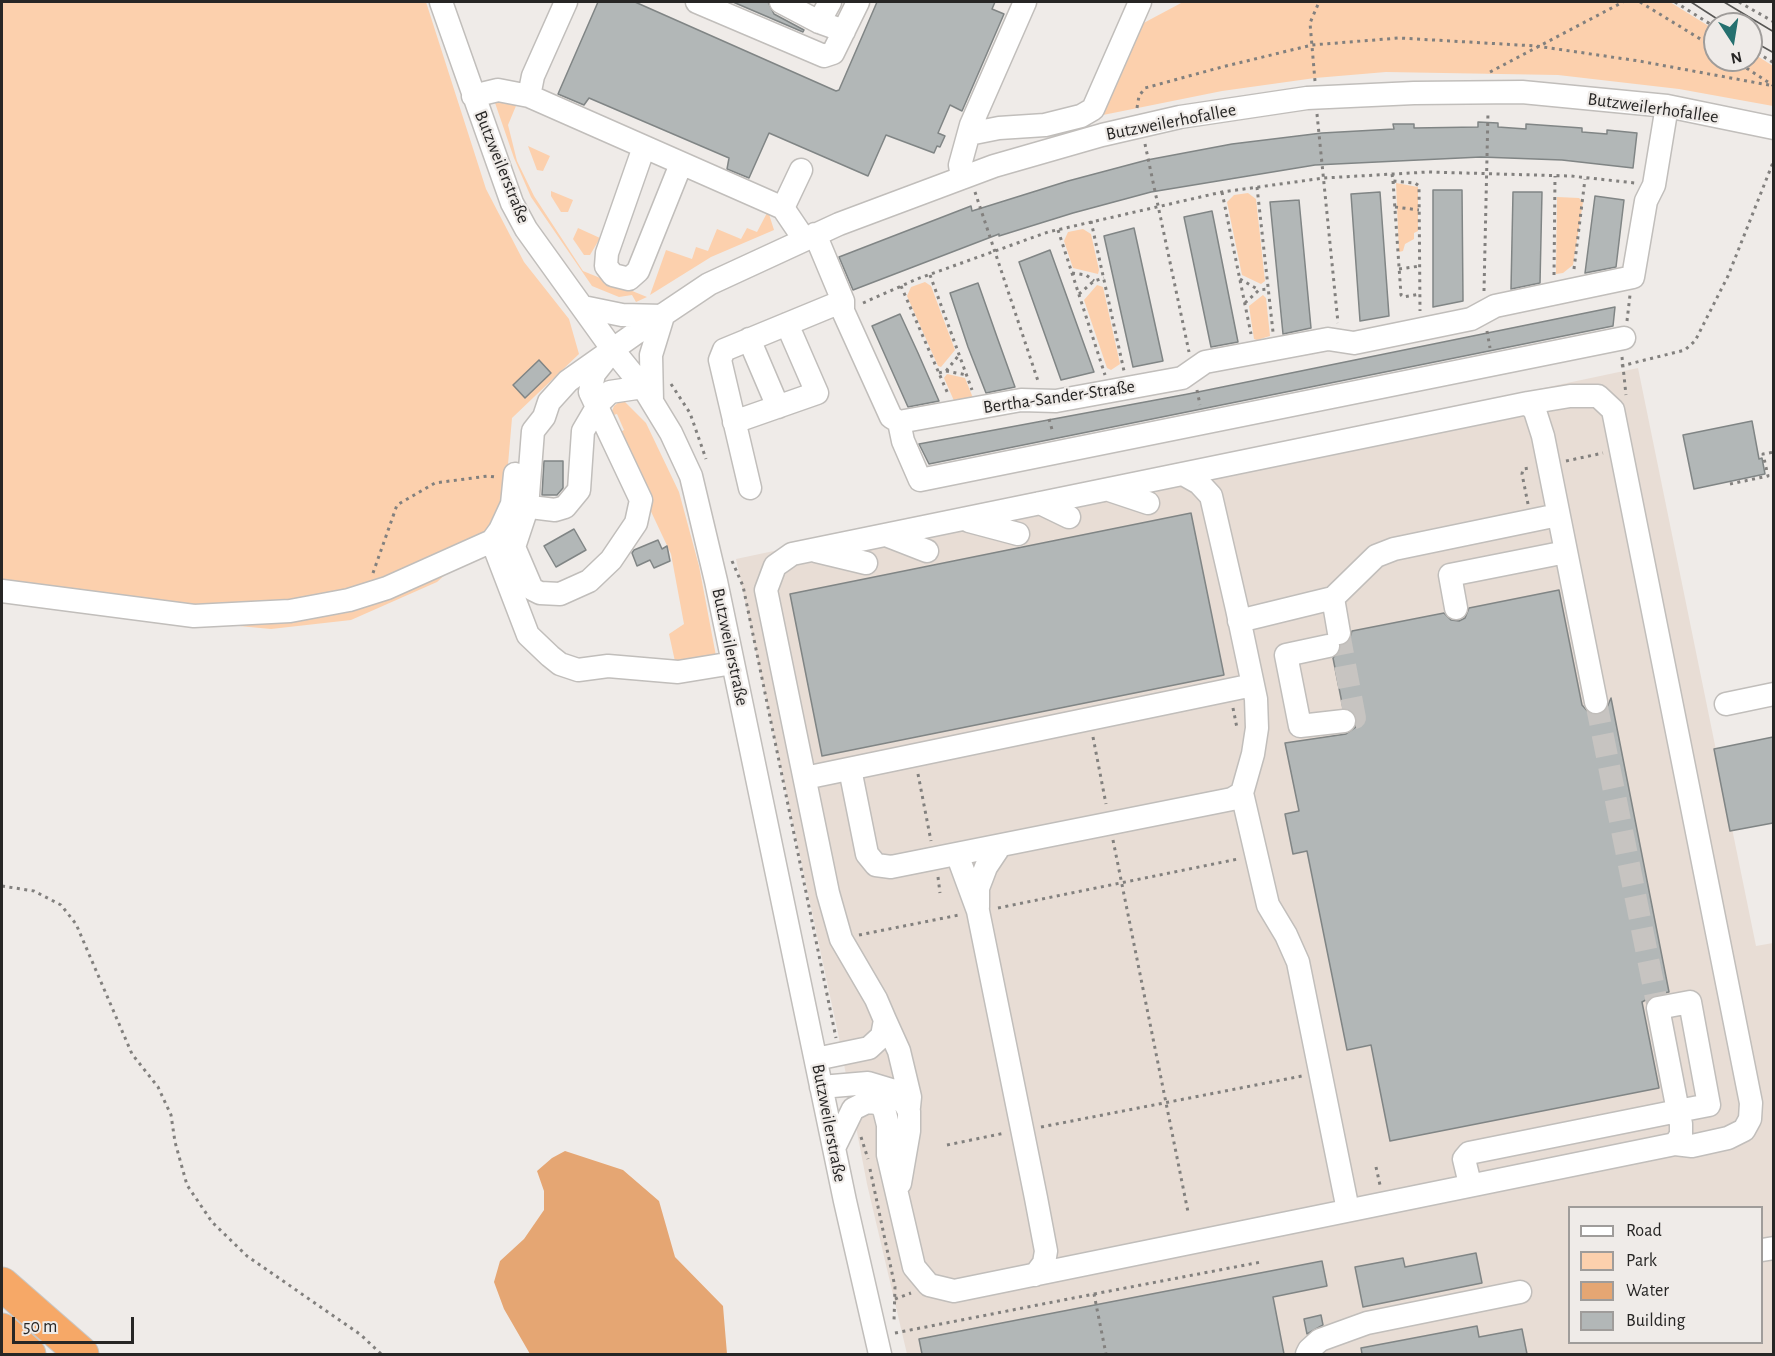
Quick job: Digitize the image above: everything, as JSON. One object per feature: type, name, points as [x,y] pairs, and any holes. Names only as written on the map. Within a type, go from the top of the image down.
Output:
[{"type":"highway","points":[[2,1284],[82,1354]]},
{"type":"highway","points":[[2,1330],[29,1354]]},
{"type":"street","name":"Butzweilerstraße","points":[[441,2],[512,203],[526,229],[647,394],[691,476],[733,663],[834,1148],[883,1350]]},
{"type":"street","points":[[529,96],[533,76],[566,2]]},
{"type":"street","points":[[697,2],[824,56],[833,52],[858,2]]},
{"type":"street","points":[[781,2],[844,31]]},
{"type":"street","points":[[819,21],[830,2]]},
{"type":"street","points":[[966,177],[960,165],[969,134],[1025,2]]},
{"type":"street","points":[[969,134],[999,128],[1045,125],[1081,116],[1093,110],[1140,2]]},
{"type":"street","name":"Butzweilerhofallee","points":[[568,381],[710,284],[809,237],[1026,156],[1180,117],[1316,88],[1522,92],[1667,106],[1773,128]]},
{"type":"street","points":[[473,96],[498,90],[529,96],[783,208],[809,237],[843,306],[891,417],[899,422],[903,441],[920,480],[1624,338]]},
{"type":"street","points":[[1633,277],[1646,201],[1654,185],[1667,106]]},
{"type":"street","points":[[644,147],[607,253],[606,266],[613,275],[629,279],[638,271],[681,164]]},
{"type":"street","points":[[783,208],[801,170]]},
{"type":"street","name":"Bertha-Sander-Straße","points":[[899,422],[1022,400],[1045,401],[1182,378],[1205,362],[1265,351],[1340,339],[1354,343],[1426,329],[1471,319],[1495,306],[1569,276],[1633,277]]},
{"type":"street","points":[[750,488],[720,360],[724,350],[787,324],[843,306]]},
{"type":"street","points":[[520,493],[555,510],[565,507],[573,499],[581,479],[583,431],[603,397],[610,392],[647,394],[651,355],[663,316],[622,315],[583,307]]},
{"type":"street","points":[[734,422],[817,393],[787,324]]},
{"type":"street","points":[[749,339],[778,407]]},
{"type":"street","points":[[568,381],[549,402],[544,417],[533,430],[520,493],[514,547],[532,589],[540,593],[560,594],[589,581],[611,560],[636,523],[641,500],[590,392],[591,383],[613,350]]},
{"type":"street","points":[[2,591],[194,616],[290,611],[387,588],[492,541],[520,493],[520,432],[525,419],[554,387],[568,381],[591,383]]},
{"type":"street","points":[[834,1148],[853,1109],[867,1102],[878,1103],[884,1109],[888,1125],[888,1155],[898,1200],[914,1267],[929,1285],[954,1291],[1470,1184],[1675,1144],[1683,1147],[1692,1146],[1728,1138],[1744,1130],[1750,1119],[1751,1103],[1637,527],[1613,410],[1598,396],[1570,396],[1496,409],[961,519],[792,554],[775,566],[766,590],[840,939],[855,968],[876,999],[899,1051],[910,1097],[909,1131],[903,1156],[898,1200]]},
{"type":"street","points":[[1528,403],[1535,411],[1543,436],[1596,702]]},
{"type":"street","points":[[1211,496],[1221,475],[1247,461]]},
{"type":"street","points":[[1183,474],[1200,483],[1211,496],[1253,685],[1257,728],[1251,764],[1242,793],[1268,904],[1298,962],[1348,1210]]},
{"type":"street","points":[[1107,489],[1148,503]]},
{"type":"street","points":[[1040,503],[1069,517]]},
{"type":"street","points":[[1239,621],[1333,598],[1376,556],[1394,549],[1558,515]]},
{"type":"street","points":[[961,519],[1018,534]]},
{"type":"street","points":[[885,535],[927,551]]},
{"type":"street","points":[[492,541],[528,635],[560,664],[578,670],[608,666],[678,672],[733,663]]},
{"type":"street","points":[[812,550],[866,563]]},
{"type":"street","points":[[1456,608],[1450,575],[1566,552]]},
{"type":"street","points":[[1333,598],[1334,640],[1286,655],[1300,726],[1344,721]]},
{"type":"street","points":[[805,778],[1253,685]]},
{"type":"street","points":[[1726,704],[1773,694]]},
{"type":"street","points":[[850,769],[867,854],[876,865],[891,867],[1232,799],[1242,793]]},
{"type":"street","points":[[978,911],[978,888],[986,867],[999,846]]},
{"type":"street","points":[[957,854],[978,911],[1046,1251],[1044,1263],[1035,1275]]},
{"type":"street","points":[[816,1059],[869,1048],[882,1036],[885,1020]]},
{"type":"street","points":[[821,1087],[868,1083],[898,1092],[909,1111]]},
{"type":"street","points":[[1470,1184],[1464,1159],[1469,1153],[1678,1111],[1681,1135],[1675,1144]]},
{"type":"street","points":[[1307,1354],[1320,1340],[1339,1331],[1520,1292]]},
{"type":"path","points":[[1319,2],[1310,23],[1340,339]]},
{"type":"path","points":[[1493,365],[1484,313],[1485,173],[1490,72],[1623,2]]},
{"type":"path","points":[[1641,2],[1703,41]]},
{"type":"path","points":[[1675,2],[1703,20]]},
{"type":"path","points":[[1739,2],[1773,22]]},
{"type":"path","points":[[1203,423],[1137,106],[1139,96],[1145,88],[1312,45],[1399,38],[1536,46],[1639,60],[1773,86]]},
{"type":"path","points":[[1752,72],[1773,86]]},
{"type":"path","points":[[1621,366],[1685,350],[1695,341],[1728,276],[1773,160]]},
{"type":"path","points":[[843,306],[1058,230],[1222,192],[1324,178],[1392,174],[1485,173],[1555,176],[1654,185]]},
{"type":"path","points":[[1392,174],[1401,295],[1403,297],[1420,294]]},
{"type":"path","points":[[1555,176],[1553,276],[1569,276],[1585,179]]},
{"type":"path","points":[[966,177],[1045,401],[1057,452]]},
{"type":"path","points":[[1393,181],[1417,183],[1420,312],[1426,329]]},
{"type":"path","points":[[1257,187],[1268,289],[1265,351]]},
{"type":"path","points":[[1222,192],[1245,303],[1265,351]]},
{"type":"path","points":[[1395,207],[1419,210]]},
{"type":"path","points":[[1091,221],[1104,278],[1118,389]]},
{"type":"path","points":[[1058,230],[1079,294],[1118,389]]},
{"type":"path","points":[[1399,268],[1420,266]]},
{"type":"path","points":[[1072,273],[1086,275],[1094,280]]},
{"type":"path","points":[[930,275],[978,409]]},
{"type":"path","points":[[1627,401],[1621,366],[1633,277]]},
{"type":"path","points":[[1079,294],[1094,280],[1104,278]]},
{"type":"path","points":[[1240,279],[1259,290],[1268,289]]},
{"type":"path","points":[[901,286],[955,413]]},
{"type":"path","points":[[1245,303],[1259,290]]},
{"type":"path","points":[[946,371],[960,355]]},
{"type":"path","points":[[939,373],[946,371],[967,375]]},
{"type":"path","points":[[1730,484],[1768,476],[1763,454],[1773,452]]},
{"type":"path","points":[[365,595],[397,505],[435,483],[488,476],[520,493]]},
{"type":"path","points":[[728,552],[742,586],[835,1032]]},
{"type":"path","points":[[1089,719],[1188,1212]]},
{"type":"path","points":[[914,755],[940,893]]},
{"type":"path","points":[[816,944],[1256,855]]},
{"type":"path","points":[[2,886],[34,891],[61,905],[76,924],[132,1054],[158,1087],[171,1116],[175,1142],[187,1185],[212,1222],[247,1256],[361,1335],[381,1354]]},
{"type":"path","points":[[947,1144],[1319,1072]]},
{"type":"path","points":[[857,1128],[865,1148],[895,1287],[895,1333],[883,1350]]},
{"type":"path","points":[[895,1333],[1261,1262]]},
{"type":"path","points":[[1094,1294],[1106,1354]]},
{"type":"shaded area","points":[[1638,368],[1756,946],[1773,943],[1773,1354],[907,1354],[867,1184],[838,1033],[736,559]]},
{"type":"green space","points":[[2,2],[426,2],[486,189],[524,262],[569,319],[579,354],[512,418],[505,499],[490,522],[489,536],[437,582],[351,620],[271,629],[153,618],[2,596]]},
{"type":"green space","points":[[1183,2],[1670,2],[1703,23],[1703,72],[1763,72],[1763,60],[1773,66],[1773,106],[1679,89],[1558,75],[1386,72],[1315,78],[1222,91],[1098,116],[1138,26]]},
{"type":"green space","points":[[493,97],[518,101],[508,125],[517,161],[534,196],[583,271],[647,297],[636,302],[632,295],[619,297],[592,286],[531,197],[514,158]]},
{"type":"green space","points":[[528,146],[550,156],[543,171],[537,170]]},
{"type":"green space","points":[[1396,183],[1418,187],[1418,231],[1414,233],[1414,239],[1405,244],[1403,251],[1399,252]]},
{"type":"green space","points":[[551,191],[573,200],[568,212],[561,212],[551,196]]},
{"type":"green space","points":[[1248,193],[1256,199],[1265,281],[1261,284],[1242,275],[1227,202],[1234,195]]},
{"type":"green space","points":[[1557,197],[1579,198],[1583,202],[1573,265],[1563,273],[1556,274]]},
{"type":"green space","points":[[768,211],[774,230],[711,257],[650,295],[666,250],[692,259],[696,247],[708,251],[717,229],[741,239],[747,228],[757,232]]},
{"type":"green space","points":[[578,228],[600,238],[590,255],[584,255],[573,239]]},
{"type":"green space","points":[[1083,229],[1091,234],[1098,274],[1073,268],[1064,241],[1068,232]]},
{"type":"green space","points":[[925,282],[931,286],[955,350],[941,367],[938,366],[907,296],[911,287]]},
{"type":"green space","points":[[1097,285],[1103,287],[1120,364],[1111,370],[1107,368],[1084,300]]},
{"type":"green space","points":[[1263,295],[1266,298],[1270,336],[1257,340],[1254,339],[1249,306]]},
{"type":"green space","points":[[947,374],[965,378],[973,398],[955,403],[944,378]]},
{"type":"green space","points":[[619,402],[625,402],[646,423],[679,492],[699,566],[716,656],[676,666],[669,634],[684,624],[671,554],[615,435],[624,430],[617,414],[610,416],[614,406]]},
{"type":"water","points":[[565,1151],[623,1170],[659,1201],[675,1257],[723,1306],[727,1354],[530,1354],[504,1309],[494,1282],[500,1261],[524,1239],[544,1210],[544,1191],[537,1171],[552,1158]]},
{"type":"building","points":[[598,2],[635,2],[836,91],[839,90],[877,2],[995,2],[992,9],[1004,14],[962,111],[950,105],[938,133],[945,136],[934,153],[886,135],[868,176],[769,133],[749,178],[727,169],[729,158],[589,98],[584,105],[558,94]]},
{"type":"building","points":[[733,2],[768,2],[774,14],[804,30],[803,32]]},
{"type":"building","points":[[1478,122],[1498,123],[1498,127],[1526,129],[1526,124],[1582,128],[1582,132],[1607,134],[1607,130],[1637,133],[1633,168],[1562,160],[1481,157],[1315,165],[1151,192],[1073,213],[999,236],[999,234],[853,290],[839,257],[971,206],[972,211],[1068,181],[1147,160],[1232,144],[1322,133],[1394,129],[1393,124],[1414,124],[1414,128],[1478,127]]},
{"type":"building","points":[[1433,190],[1462,190],[1463,301],[1433,307]]},
{"type":"building","points":[[1380,192],[1389,316],[1360,321],[1351,194]]},
{"type":"building","points":[[1513,192],[1542,192],[1540,283],[1511,289]]},
{"type":"building","points":[[1595,196],[1624,200],[1616,267],[1585,273]]},
{"type":"building","points":[[1299,200],[1311,328],[1283,334],[1270,202]]},
{"type":"building","points":[[1212,211],[1238,342],[1211,347],[1184,217]]},
{"type":"building","points":[[1134,228],[1163,361],[1133,367],[1104,236]]},
{"type":"building","points":[[1050,250],[1094,372],[1061,380],[1019,262]]},
{"type":"building","points":[[978,283],[1015,387],[986,393],[968,347],[950,293]]},
{"type":"building","points":[[1615,307],[1613,326],[929,464],[919,444],[1188,394]]},
{"type":"building","points":[[900,314],[939,401],[908,407],[872,326]]},
{"type":"building","points":[[539,360],[551,373],[525,398],[513,385]]},
{"type":"building","points":[[1752,421],[1759,459],[1762,458],[1765,474],[1694,489],[1683,435]]},
{"type":"building","points":[[544,461],[563,461],[563,488],[557,495],[542,495]]},
{"type":"building","points":[[1191,513],[1224,675],[822,756],[790,594]]},
{"type":"building","points":[[574,529],[586,550],[556,567],[544,546]]},
{"type":"building","points":[[658,540],[662,549],[667,546],[670,561],[654,568],[650,560],[637,566],[632,553],[634,550]]},
{"type":"building","points":[[1559,590],[1582,705],[1591,715],[1599,715],[1605,712],[1611,698],[1669,992],[1655,995],[1642,1002],[1659,1088],[1390,1141],[1371,1045],[1347,1050],[1307,851],[1293,854],[1285,814],[1299,811],[1285,743],[1346,734],[1356,727],[1355,713],[1343,708],[1333,658],[1341,646],[1348,643],[1352,631],[1444,613],[1451,620],[1459,621],[1465,618],[1469,608]]},
{"type":"building","points":[[1773,737],[1773,823],[1730,831],[1714,749]]},
{"type":"building","points":[[1476,1253],[1482,1283],[1363,1307],[1355,1267],[1403,1258],[1405,1267]]},
{"type":"building","points":[[1322,1261],[1327,1286],[1273,1297],[1284,1354],[922,1354],[919,1339]]},
{"type":"building","points":[[1321,1315],[1323,1325],[1307,1334],[1304,1319]]},
{"type":"building","points":[[1477,1326],[1479,1337],[1522,1329],[1527,1354],[1362,1354],[1361,1348]]},
{"type":"tunnel","points":[[1339,633],[1355,718],[1344,721]]},
{"type":"tunnel","points":[[1596,702],[1658,1008]]},
{"type":"tram line","points":[[1691,2],[1706,12]]},
{"type":"tram line","points":[[1724,2],[1774,32]]},
{"type":"tram line","points":[[1763,47],[1774,53]]}]
